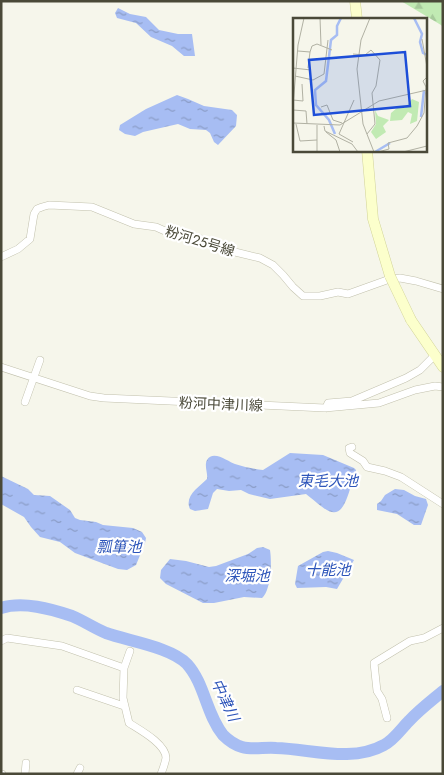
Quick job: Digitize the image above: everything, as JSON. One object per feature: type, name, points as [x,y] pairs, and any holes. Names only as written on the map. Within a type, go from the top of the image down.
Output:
[{"type":"main road","points":[[355,1],[357,18]]},
{"type":"main road","points":[[367,151],[374,219],[390,276],[411,320],[443,367]]},
{"type":"street","name":"粉河25号線","points":[[1,257],[18,249],[30,239],[34,214],[38,209],[49,205],[85,207],[102,210],[134,224],[156,227],[174,235],[202,239],[235,252],[260,258],[272,264],[303,296],[320,296],[338,292],[348,294],[386,280],[400,278],[443,289]]},
{"type":"street","points":[[326,408],[328,403],[352,401],[406,378],[420,370],[434,356]]},
{"type":"street","points":[[25,402],[35,379],[40,360]]},
{"type":"street","name":"粉河中津川線","points":[[1,367],[90,396],[104,398],[302,408],[326,408],[379,403],[415,390],[443,386]]},
{"type":"street","points":[[352,447],[349,448],[350,453],[363,461],[367,467],[386,471],[401,477],[443,504]]},
{"type":"street","points":[[387,718],[378,691],[374,663],[410,641],[424,638],[443,628]]},
{"type":"street","points":[[1,641],[7,638],[62,646],[124,668]]},
{"type":"street","points":[[130,651],[124,668],[124,706],[130,723],[149,736],[165,751],[166,759],[161,774]]},
{"type":"street","points":[[77,690],[124,706]]},
{"type":"street","points":[[25,774],[26,763]]},
{"type":"green space","points":[[401,1],[443,1],[443,27],[441,25]]},
{"type":"water","points":[[118,8],[130,14],[146,17],[159,30],[178,34],[192,34],[195,56],[184,56],[172,46],[151,37],[136,23],[117,18],[115,13]]},
{"type":"water","points":[[177,95],[204,106],[232,110],[237,115],[236,126],[218,145],[206,130],[190,129],[178,124],[143,132],[135,136],[125,134],[119,130],[120,125],[146,109]]},
{"type":"water","name":"東毛大池","points":[[290,453],[323,455],[356,470],[342,508],[337,512],[332,512],[306,494],[270,499],[241,490],[217,489],[213,493],[208,509],[195,511],[190,509],[189,500],[191,496],[207,479],[206,465],[210,457],[217,456],[238,465],[263,470]]},
{"type":"water","name":"瓢箪池","points":[[1,476],[28,489],[34,495],[50,496],[70,510],[75,518],[80,520],[103,525],[133,528],[142,532],[146,538],[136,565],[127,570],[118,569],[75,553],[60,542],[40,537],[24,517],[1,504]]},
{"type":"water","points":[[395,489],[404,490],[426,499],[428,505],[421,525],[414,525],[397,514],[377,510],[377,504],[385,495]]},
{"type":"water","name":"深堀池","points":[[263,547],[270,550],[271,562],[269,583],[262,598],[244,597],[214,603],[203,603],[166,584],[160,578],[161,570],[170,559],[209,567]]},
{"type":"water","name":"十能池","points":[[328,551],[354,560],[337,589],[326,587],[297,588],[295,584],[298,566]]},
{"type":"waterway","name":"中津川","points":[[1,608],[18,605],[55,611],[72,616],[106,633],[160,649],[180,658],[187,664],[198,681],[217,727],[234,744],[246,748],[276,748],[331,754],[359,753],[372,750],[391,740],[417,713],[443,691]]}]
